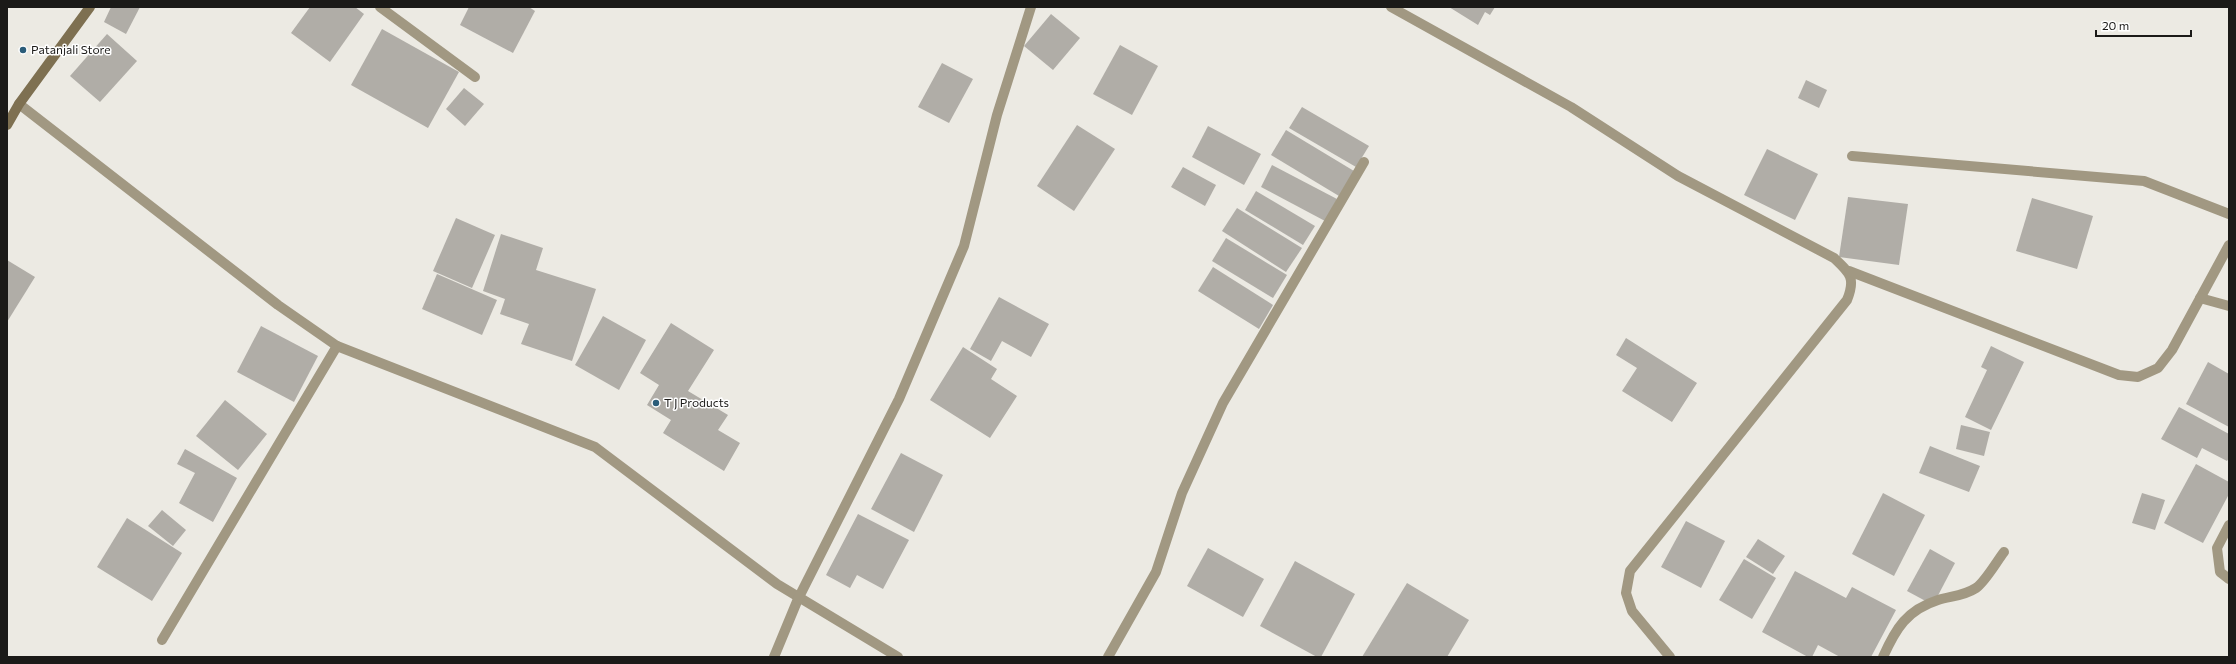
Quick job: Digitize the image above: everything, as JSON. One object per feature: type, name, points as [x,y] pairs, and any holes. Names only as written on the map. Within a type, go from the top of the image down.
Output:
[{"type":"main road","points":[[7,125],[19,104],[90,7]]},
{"type":"street","points":[[380,7],[475,77]]},
{"type":"street","points":[[774,657],[798,599],[900,399],[964,246],[997,115],[1031,7]]},
{"type":"street","points":[[1391,7],[1571,107],[1678,176],[1834,258],[1849,271],[2119,375],[2138,377],[2158,368],[2172,350],[2229,245]]},
{"type":"street","points":[[19,104],[278,305],[337,346],[595,447],[798,599],[898,657]]},
{"type":"street","points":[[1852,156],[2144,181],[2229,214]]},
{"type":"street","points":[[1108,657],[1156,572],[1182,492],[1223,403],[1364,162]]},
{"type":"street","points":[[1670,657],[1632,611],[1626,593],[1630,571],[1847,300],[1853,286],[1849,271]]},
{"type":"street","points":[[2200,298],[2229,306]]},
{"type":"street","points":[[162,640],[337,346]]},
{"type":"street","points":[[2229,524],[2217,548],[2220,572],[2229,579]]},
{"type":"street","points":[[1883,657],[1891,640],[1904,619],[1918,608],[1939,600],[1958,597],[1977,588],[2004,552]]},
{"type":"building","points":[[111,7],[140,7],[126,34],[104,22]]},
{"type":"building","points":[[310,7],[355,7],[364,14],[330,62],[291,33]]},
{"type":"building","points":[[469,7],[529,7],[535,11],[513,53],[460,25]]},
{"type":"building","points":[[1449,7],[1495,7],[1490,15],[1485,12],[1478,25]]},
{"type":"building","points":[[1051,14],[1080,38],[1053,70],[1024,46]]},
{"type":"building","points":[[382,29],[459,72],[428,128],[351,85]]},
{"type":"building","points":[[107,34],[137,61],[100,102],[70,76]]},
{"type":"building","points":[[1120,45],[1158,66],[1132,115],[1093,94]]},
{"type":"building","points":[[942,63],[973,79],[949,123],[918,107]]},
{"type":"building","points":[[1806,80],[1827,90],[1819,108],[1798,98]]},
{"type":"building","points":[[464,88],[484,104],[465,126],[446,109]]},
{"type":"building","points":[[1302,107],[1369,146],[1356,167],[1289,128]]},
{"type":"building","points":[[1077,125],[1115,149],[1074,211],[1037,186]]},
{"type":"building","points":[[1208,126],[1261,154],[1244,185],[1192,157]]},
{"type":"building","points":[[1286,130],[1354,171],[1339,196],[1271,155]]},
{"type":"building","points":[[1767,149],[1818,174],[1795,220],[1744,195]]},
{"type":"building","points":[[1272,165],[1337,199],[1325,221],[1261,187]]},
{"type":"building","points":[[1183,167],[1216,185],[1205,206],[1171,187]]},
{"type":"building","points":[[1256,191],[1315,226],[1303,245],[1245,210]]},
{"type":"building","points":[[1848,197],[1908,204],[1899,265],[1839,257]]},
{"type":"building","points":[[2032,198],[2093,216],[2077,269],[2016,251]]},
{"type":"building","points":[[1237,208],[1302,248],[1286,272],[1222,231]]},
{"type":"building","points":[[456,218],[495,235],[472,288],[433,271]]},
{"type":"building","points":[[501,234],[543,248],[536,270],[596,289],[572,361],[521,344],[529,324],[500,314],[505,299],[483,291]]},
{"type":"building","points":[[1226,238],[1287,275],[1273,298],[1212,261]]},
{"type":"building","points":[[7,260],[35,277],[7,322]]},
{"type":"building","points":[[1213,267],[1273,305],[1259,329],[1198,291]]},
{"type":"building","points":[[437,274],[497,300],[482,335],[422,309]]},
{"type":"building","points":[[999,297],[1049,324],[1031,357],[1002,341],[991,361],[970,349]]},
{"type":"building","points":[[603,316],[646,340],[619,390],[575,365]]},
{"type":"building","points":[[671,323],[714,350],[688,391],[728,415],[718,430],[740,443],[724,471],[663,433],[671,420],[647,405],[659,385],[640,373]]},
{"type":"building","points":[[261,326],[318,356],[294,402],[237,372]]},
{"type":"building","points":[[1626,338],[1697,383],[1672,422],[1622,391],[1637,368],[1616,355]]},
{"type":"building","points":[[1991,346],[2024,362],[1991,430],[1965,417],[1987,370],[1981,367]]},
{"type":"building","points":[[963,347],[997,369],[991,379],[1017,396],[990,438],[930,400]]},
{"type":"building","points":[[2208,362],[2229,374],[2229,427],[2186,404]]},
{"type":"building","points":[[225,400],[267,434],[238,470],[196,436]]},
{"type":"building","points":[[2179,407],[2229,434],[2229,458],[2227,461],[2202,448],[2197,458],[2161,439]]},
{"type":"building","points":[[1961,425],[1990,432],[1984,456],[1956,449]]},
{"type":"building","points":[[1930,446],[1980,466],[1969,492],[1919,473]]},
{"type":"building","points":[[185,449],[237,478],[213,522],[179,503],[195,473],[177,464]]},
{"type":"building","points":[[901,453],[943,475],[914,532],[871,509]]},
{"type":"building","points":[[2196,464],[2229,482],[2229,494],[2203,543],[2164,523]]},
{"type":"building","points":[[1883,493],[1925,515],[1894,576],[1852,554]]},
{"type":"building","points":[[2142,493],[2165,500],[2155,530],[2132,523]]},
{"type":"building","points":[[162,510],[186,530],[173,546],[148,526]]},
{"type":"building","points":[[858,514],[909,540],[883,589],[857,575],[850,588],[826,575]]},
{"type":"building","points":[[127,518],[182,553],[152,601],[97,567]]},
{"type":"building","points":[[1686,521],[1725,541],[1701,588],[1661,567]]},
{"type":"building","points":[[1758,539],[1785,556],[1773,574],[1746,557]]},
{"type":"building","points":[[1208,548],[1264,579],[1243,617],[1187,586]]},
{"type":"building","points":[[1930,549],[1955,563],[1933,605],[1907,591]]},
{"type":"building","points":[[1744,559],[1776,578],[1752,619],[1719,600]]},
{"type":"building","points":[[1295,561],[1355,594],[1321,657],[1317,657],[1260,626]]},
{"type":"building","points":[[1795,571],[1846,598],[1852,587],[1896,610],[1871,657],[1840,657],[1818,645],[1812,657],[1808,657],[1762,632]]},
{"type":"building","points":[[1407,583],[1469,620],[1447,657],[1362,657]]},
{"type":"place","name":"Patanjali Store","points":[[23,50]]},
{"type":"place","name":"T J Products","points":[[656,403]]}]
